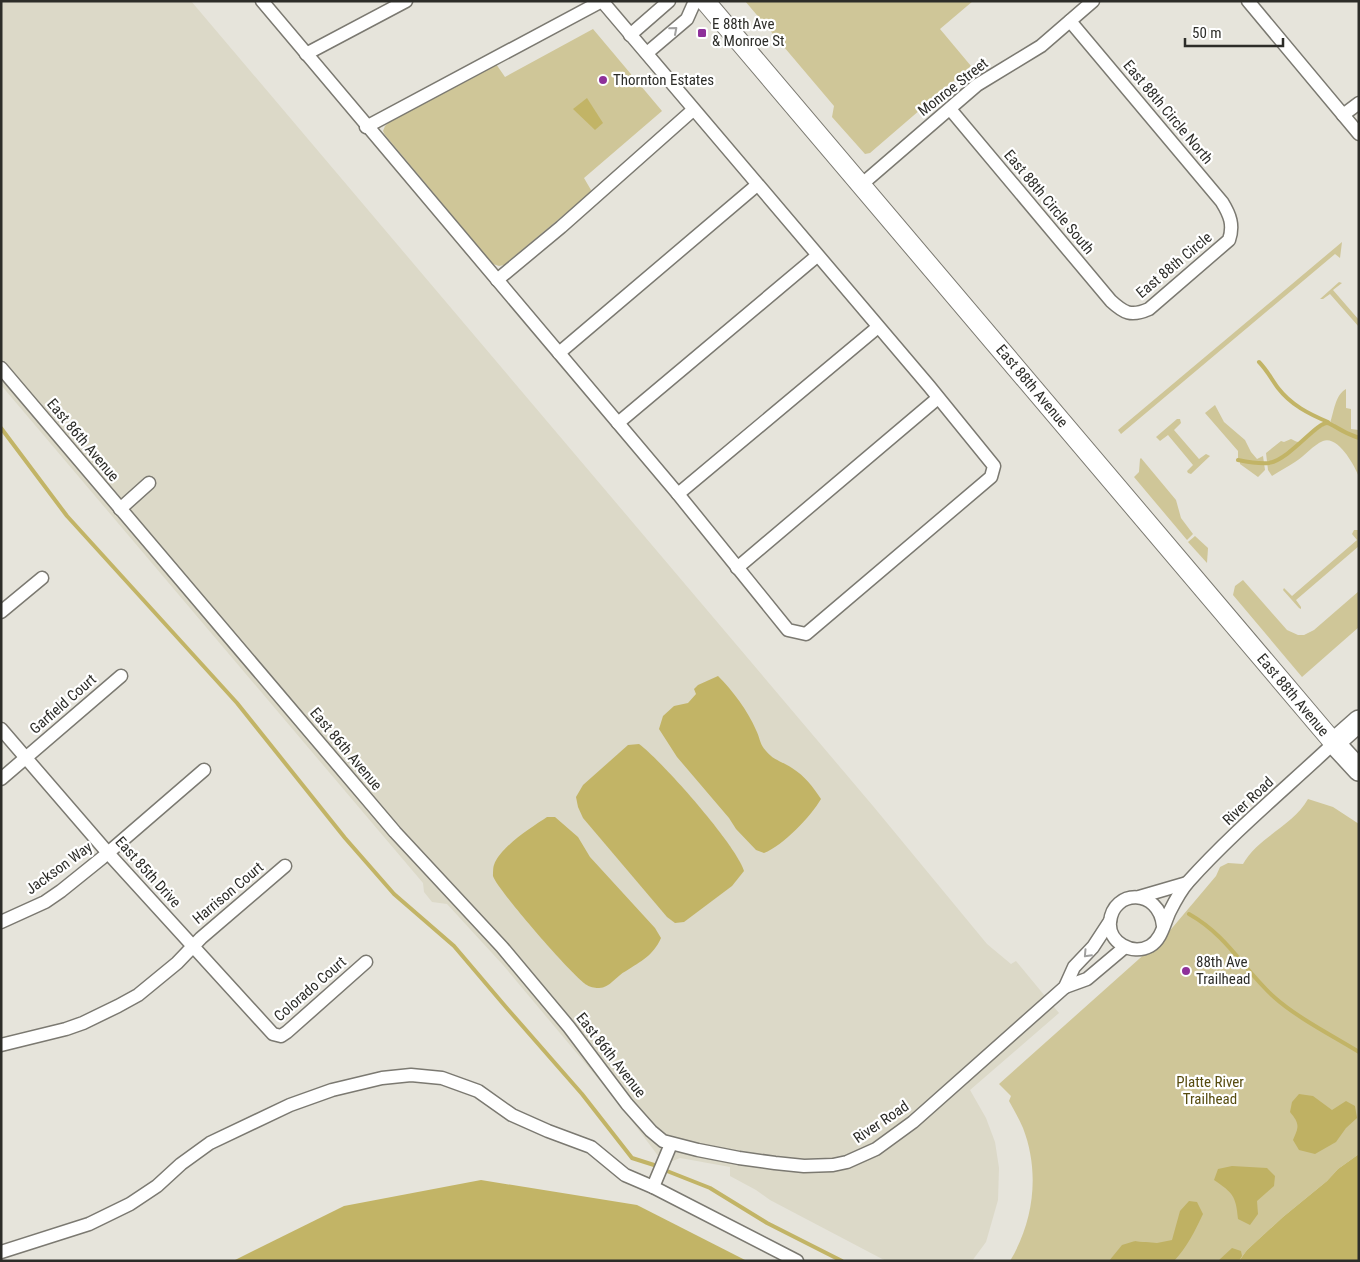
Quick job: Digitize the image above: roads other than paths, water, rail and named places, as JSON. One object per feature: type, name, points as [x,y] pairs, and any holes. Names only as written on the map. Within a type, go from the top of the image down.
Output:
[{"type":"main road","name":"East 88th Avenue","points":[[706,1],[1334,743],[1359,770]]},
{"type":"main road","points":[[1334,743],[1359,720]]},
{"type":"street","points":[[262,1],[366,127],[678,494],[788,630],[806,634],[991,477],[994,466],[602,1],[366,127]]},
{"type":"street","points":[[306,54],[406,1]]},
{"type":"street","points":[[630,35],[669,1]]},
{"type":"street","points":[[647,53],[687,18],[695,1]]},
{"type":"street","name":"Monroe Street","points":[[861,185],[977,85],[1040,46],[1093,1]]},
{"type":"street","points":[[1248,1],[1359,134]]},
{"type":"street","name":"East 88th Circle North","points":[[1070,21],[1222,202],[1230,214],[1231,228]]},
{"type":"street","points":[[1344,115],[1359,103]]},
{"type":"street","name":"East 88th Circle South","points":[[950,108],[1111,301],[1121,310],[1127,312]]},
{"type":"street","points":[[497,280],[561,227],[693,110]]},
{"type":"street","points":[[559,352],[757,186]]},
{"type":"street","name":"East 88th Circle","points":[[1127,312],[1139,313],[1148,309],[1221,248],[1229,240],[1231,228]]},
{"type":"street","points":[[618,423],[817,256]]},
{"type":"street","points":[[678,494],[878,327]]},
{"type":"street","name":"East 86th Avenue","points":[[1,368],[395,832],[520,969],[592,1055],[627,1104],[669,1149]]},
{"type":"street","points":[[737,568],[938,398]]},
{"type":"street","points":[[120,509],[149,483]]},
{"type":"street","points":[[1,612],[42,578]]},
{"type":"street","name":"Garfield Court","points":[[1,779],[121,676]]},
{"type":"street","name":"East 85th Drive","points":[[1,729],[108,853],[273,1034]]},
{"type":"street","name":"River Road","points":[[1163,926],[1186,883],[1263,808],[1334,743]]},
{"type":"street","name":"Jackson Way","points":[[1,922],[45,902],[108,853],[204,770]]},
{"type":"street","name":"Harrison Court","points":[[1,1045],[66,1028],[118,1006],[153,984],[177,963],[192,946],[285,866]]},
{"type":"street","name":"River Road","points":[[1139,897],[1186,883]]},
{"type":"street","points":[[1139,897],[1149,900],[1157,907],[1162,916],[1163,926],[1157,940],[1150,946],[1134,950],[1119,943],[1114,936],[1110,921],[1113,911],[1120,903],[1129,898],[1139,897]]},
{"type":"street","name":"River Road","points":[[1065,987],[1074,967],[1093,947],[1110,921]]},
{"type":"street","name":"River Road","points":[[669,1149],[804,1166],[833,1165],[864,1156],[913,1122],[1065,987],[1087,979],[1125,947]]},
{"type":"street","name":"Colorado Court","points":[[273,1034],[281,1036],[287,1032],[366,962]]},
{"type":"street","points":[[1,1252],[89,1224],[130,1204],[157,1186],[181,1164],[210,1143],[290,1105],[332,1090],[392,1077],[412,1075],[442,1078],[478,1091],[512,1115],[591,1147],[626,1175],[656,1181],[797,1261]]},
{"type":"street","points":[[656,1181],[669,1149]]},
{"type":"waterway","points":[[1259,362],[1283,394],[1307,412],[1328,422]]},
{"type":"waterway","points":[[1238,460],[1261,463],[1277,460],[1294,449],[1316,429],[1327,423],[1359,438]]},
{"type":"waterway","points":[[1,428],[67,516],[237,703],[345,838],[394,894],[454,946],[582,1094],[632,1158],[654,1165]]},
{"type":"waterway","points":[[1189,914],[1214,932],[1274,997],[1304,1019],[1359,1052]]},
{"type":"waterway","points":[[667,1171],[710,1188],[767,1223],[842,1261]]},
{"type":"place","name":"E 88th Ave & Monroe St","points":[[702,33]]},
{"type":"place","name":"Thornton Estates","points":[[603,80]]},
{"type":"place","name":"88th Ave Trailhead","points":[[1186,971]]},
{"type":"park label","name":"Platte River Trailhead","points":[[1210,1090]]}]
